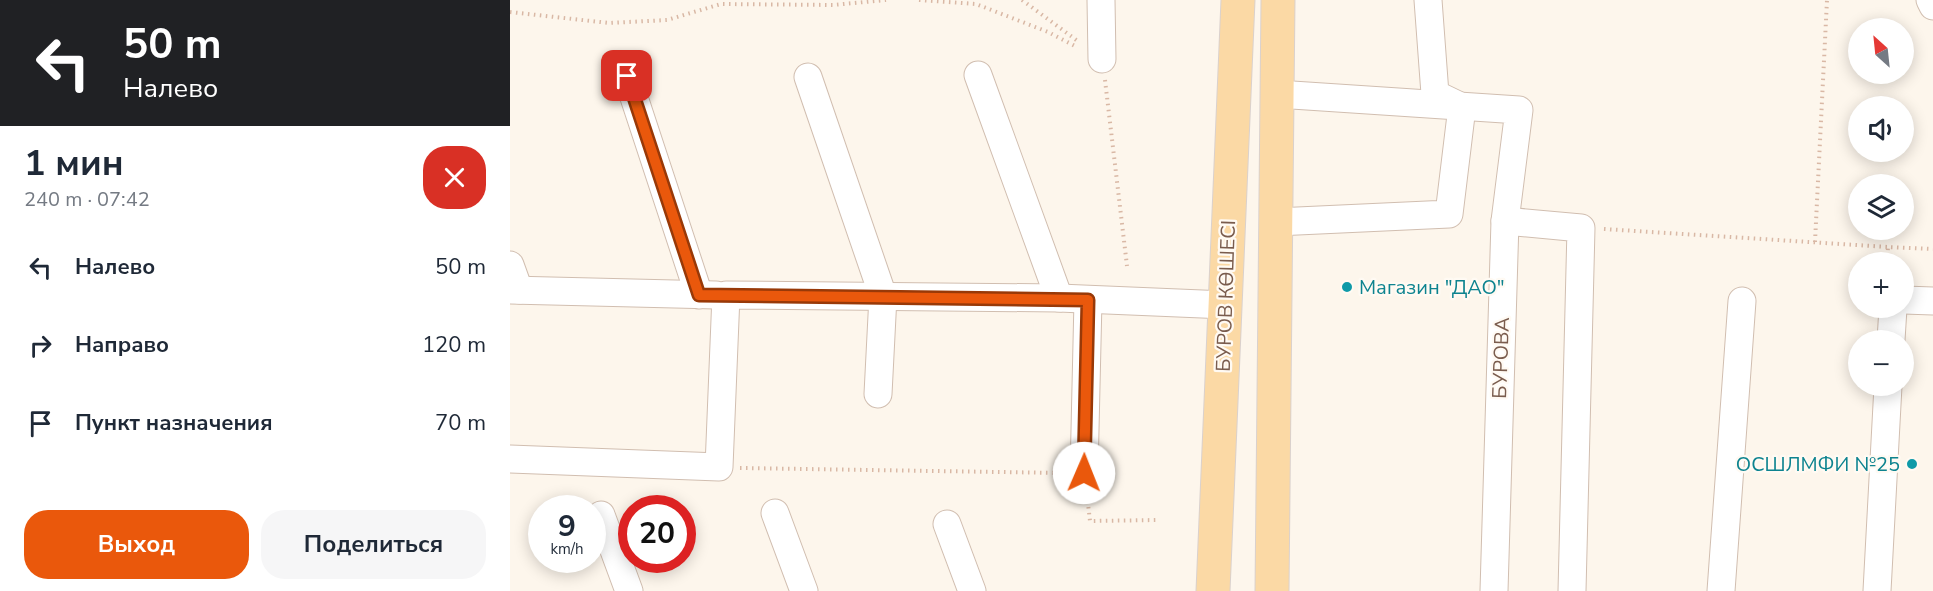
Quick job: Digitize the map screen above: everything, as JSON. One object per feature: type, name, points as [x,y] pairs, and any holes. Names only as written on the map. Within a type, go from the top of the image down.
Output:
[{"type":"main road","name":"БУРОВ КӨШЕСІ","points":[[1213,591],[1238,0]]},
{"type":"main road","points":[[1272,591],[1278,0]]},
{"type":"street","points":[[1101,0],[1102,59]]},
{"type":"street","name":"БУРОВА","points":[[1428,0],[1435,94],[1462,106]]},
{"type":"street","points":[[1930,0],[1933,6]]},
{"type":"street","points":[[978,75],[1059,298]]},
{"type":"street","points":[[627,76],[699,295]]},
{"type":"street","points":[[808,77],[883,296],[878,394]]},
{"type":"street","name":"БУРОВА","points":[[1277,94],[1519,110],[1505,221],[1494,591]]},
{"type":"street","points":[[1276,222],[1449,214],[1462,106]]},
{"type":"street","points":[[1505,221],[1581,228],[1572,591]]},
{"type":"street","points":[[510,265],[514,290],[699,295],[1059,298],[1226,305]]},
{"type":"street","points":[[510,459],[718,467],[726,295]]},
{"type":"street","points":[[1084,473],[1088,300]]},
{"type":"street","points":[[1914,300],[1933,301]]},
{"type":"street","points":[[1721,591],[1742,301]]},
{"type":"street","points":[[1877,591],[1887,396]]},
{"type":"street","points":[[775,513],[804,591]]},
{"type":"street","points":[[946,524],[972,591]]},
{"type":"street","points":[[606,528],[630,591]]},
{"type":"path","points":[[510,12],[609,23],[667,20],[721,4],[833,5],[886,0]]},
{"type":"path","points":[[919,0],[976,4],[1048,32],[1102,59]]},
{"type":"path","points":[[1022,0],[1102,59],[1127,266]]},
{"type":"path","points":[[1815,242],[1827,0]]},
{"type":"path","points":[[1581,228],[1933,249]]},
{"type":"path","points":[[1888,247],[1888,252]]},
{"type":"path","points":[[718,467],[1084,473],[1090,521],[1157,520]]},
{"type":"place","name":"Магазин \"ДАО\"","points":[[1347,287]]},
{"type":"place","name":"ОСШЛМФИ №25","points":[[1912,464]]},
{"type":"route","points":[[627,76],[699,295],[1088,300],[1084,473]]}]
